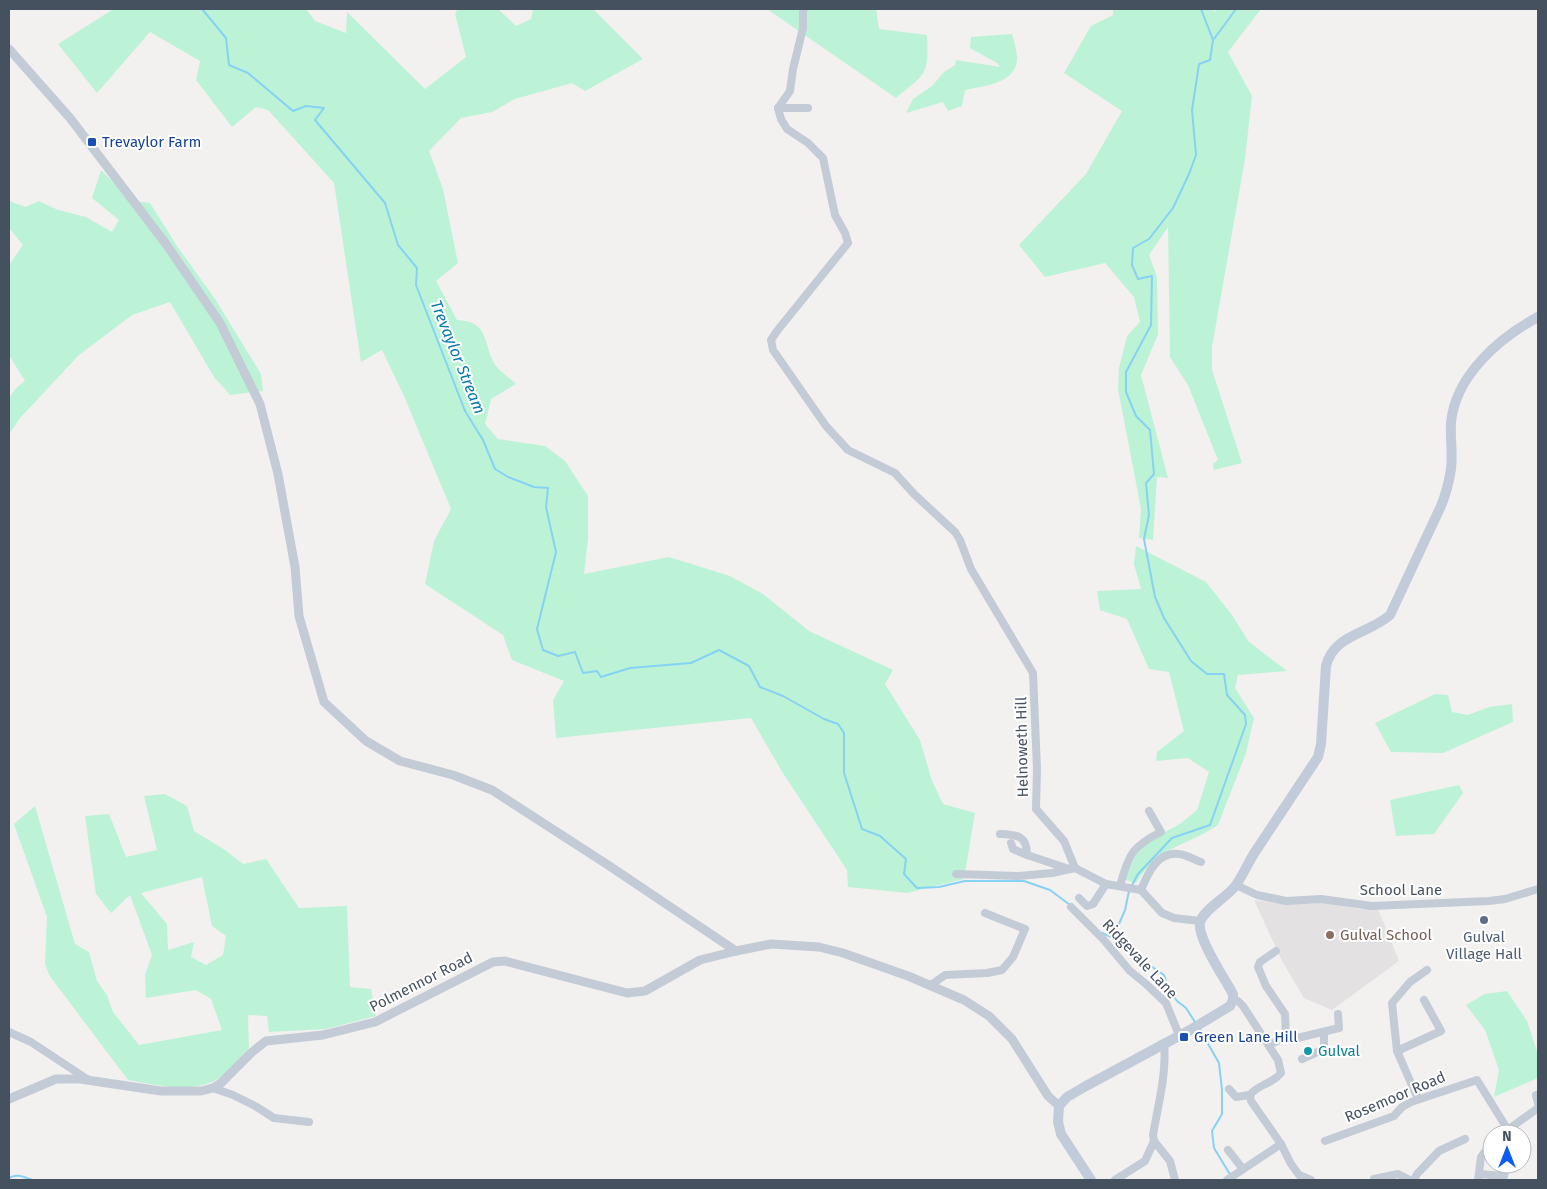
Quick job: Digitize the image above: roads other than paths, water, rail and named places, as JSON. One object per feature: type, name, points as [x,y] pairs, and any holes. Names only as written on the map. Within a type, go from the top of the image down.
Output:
[{"type":"main road","points":[[1091,1180],[1061,1134],[1058,1122],[1059,1106],[1067,1097],[1230,1006],[1233,994],[1199,931],[1200,921],[1204,914],[1236,885],[1253,855],[1318,757],[1321,744],[1328,656],[1343,641],[1376,626],[1390,615],[1442,506],[1447,491],[1451,468],[1452,422],[1456,403],[1465,382],[1493,348],[1506,336],[1538,317]]},
{"type":"street","points":[[778,108],[790,91],[793,69],[803,28],[803,9]]},
{"type":"street","points":[[9,49],[70,118],[166,244],[220,323],[260,404],[278,474],[295,567],[299,616],[324,702],[366,741],[400,761],[453,775],[492,790],[736,951]]},
{"type":"street","points":[[778,108],[808,108]]},
{"type":"street","name":"Helnoweth Hill","points":[[778,108],[780,119],[787,129],[808,143],[823,158],[835,215],[848,243],[777,331],[771,340],[773,350],[826,426],[848,450],[896,473],[914,494],[955,532],[960,540],[971,569],[1034,673],[1037,768],[1036,809],[1064,841],[1072,868]]},
{"type":"street","points":[[1124,886],[1126,863],[1135,849],[1161,832],[1149,811]]},
{"type":"street","points":[[1000,834],[1018,835],[1022,838],[1026,846],[1027,855]]},
{"type":"street","points":[[1011,843],[1013,849],[1072,868],[1106,884],[1140,889],[1162,913],[1174,918],[1200,921]]},
{"type":"street","points":[[1140,889],[1154,863],[1168,854],[1180,854],[1201,862]]},
{"type":"street","points":[[956,874],[1019,876],[1052,873],[1072,868]]},
{"type":"street","points":[[1079,898],[1087,906],[1093,904],[1106,884]]},
{"type":"street","name":"School Lane","points":[[1236,885],[1257,895],[1286,901],[1321,899],[1372,906],[1489,901],[1505,899],[1538,889]]},
{"type":"street","name":"Ridgevale Lane","points":[[1071,907],[1103,939],[1130,971],[1166,1003],[1179,1035]]},
{"type":"street","points":[[931,985],[945,975],[987,973],[1002,970],[1013,957],[1025,929],[985,913]]},
{"type":"street","name":"Polmennor Road","points":[[213,1088],[221,1084],[251,1053],[266,1041],[323,1035],[375,1022],[492,962],[505,961],[627,992],[645,991],[700,960],[770,944],[819,947],[875,964],[931,985],[972,1005],[989,1016],[1012,1039],[1048,1096],[1059,1106]]},
{"type":"street","points":[[1276,951],[1260,962],[1258,966],[1266,986],[1285,1014],[1286,1037]]},
{"type":"street","points":[[1418,1099],[1397,1051],[1392,1003],[1410,982],[1427,970]]},
{"type":"street","points":[[1233,1000],[1238,1001],[1243,1006],[1269,1045],[1278,1060],[1281,1073],[1277,1078],[1254,1089],[1250,1095],[1251,1101],[1281,1144],[1299,1175],[1311,1180]]},
{"type":"street","points":[[1424,1000],[1445,1040]]},
{"type":"street","points":[[1269,1045],[1286,1037],[1293,1039],[1339,1028],[1338,1014]]},
{"type":"street","points":[[1397,1051],[1441,1031]]},
{"type":"street","points":[[9,1032],[31,1042],[88,1080]]},
{"type":"street","points":[[1302,1059],[1324,1049],[1324,1033]]},
{"type":"street","points":[[1164,1042],[1163,1072],[1153,1135],[1154,1141],[1170,1161],[1175,1180]]},
{"type":"street","points":[[9,1099],[56,1079],[88,1080],[161,1091],[201,1091],[213,1088],[233,1095],[274,1118],[309,1122]]},
{"type":"street","name":"Rosemoor Road","points":[[1325,1141],[1394,1116],[1402,1107],[1418,1099],[1477,1080],[1501,1124]]},
{"type":"street","points":[[1229,1089],[1236,1097],[1250,1095]]},
{"type":"street","points":[[1516,1124],[1538,1108]]},
{"type":"street","points":[[1374,1179],[1398,1174],[1412,1180],[1439,1150],[1465,1139]]},
{"type":"street","points":[[1115,1180],[1145,1162],[1154,1141]]},
{"type":"street","points":[[1227,1180],[1281,1144]]},
{"type":"street","points":[[1228,1150],[1243,1169]]},
{"type":"street","points":[[1482,1156],[1479,1177],[1504,1176],[1504,1174]]},
{"type":"waterway","name":"Trevaylor Stream","points":[[202,9],[226,38],[229,65],[248,73],[293,111],[306,106],[324,108],[315,120],[385,203],[398,245],[417,268],[416,285],[465,411],[483,440],[495,469],[508,477],[534,487],[548,488],[546,507],[556,552],[537,629],[543,650],[558,656],[575,652],[583,673],[597,671],[601,677],[630,668],[691,663],[719,650],[749,666],[760,687],[783,696],[824,719],[838,724],[844,733],[844,773],[862,829],[880,836],[906,859],[904,874],[917,888],[939,887],[965,881],[1024,881],[1050,890],[1070,905]]},
{"type":"waterway","points":[[1131,887],[1138,874],[1172,838],[1210,825],[1246,724],[1245,715],[1227,695],[1224,674],[1207,674],[1191,661],[1164,618],[1155,597],[1144,539],[1149,515],[1146,483],[1154,474],[1150,430],[1136,416],[1126,392],[1126,372],[1151,325],[1152,276],[1138,279],[1132,265],[1133,248],[1149,239],[1173,208],[1196,155],[1192,110],[1199,64],[1210,60],[1213,40],[1201,9]]},
{"type":"waterway","points":[[1214,39],[1236,9]]},
{"type":"waterway","points":[[1129,891],[1125,910],[1116,931],[1118,940],[1122,946],[1164,975],[1169,990],[1177,1001],[1186,1008],[1195,1022]]},
{"type":"waterway","name":"Trevaylor Stream","points":[[1102,933],[1118,940]]},
{"type":"waterway","points":[[1199,1028],[1219,1063],[1222,1114],[1212,1131],[1214,1148],[1231,1176]]},
{"type":"waterway","points":[[9,1178],[17,1176],[32,1180]]},
{"type":"place","name":"Trevaylor Farm","points":[[92,142]]},
{"type":"place","name":"Gulval Village Hall","points":[[1484,920]]},
{"type":"place","name":"Gulval School","points":[[1330,935]]},
{"type":"place","name":"Green Lane Hill","points":[[1184,1037]]},
{"type":"place","name":"Gulval","points":[[1308,1051]]}]
